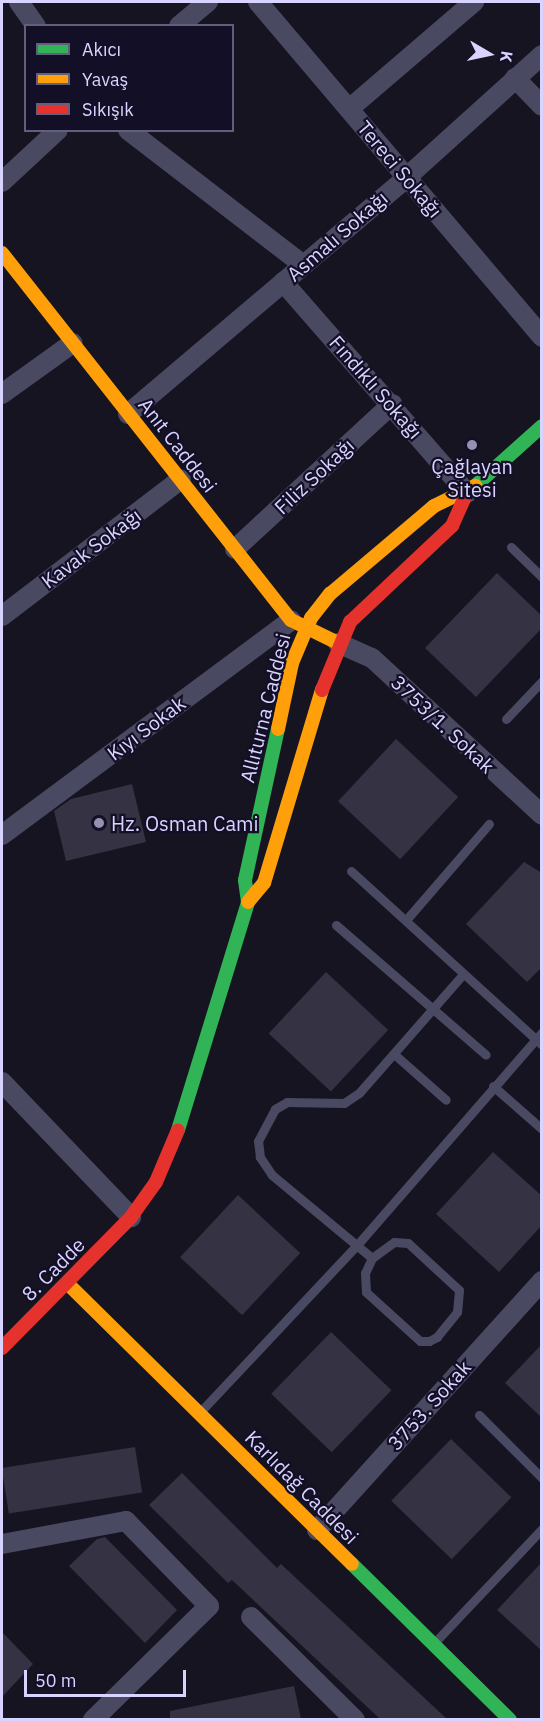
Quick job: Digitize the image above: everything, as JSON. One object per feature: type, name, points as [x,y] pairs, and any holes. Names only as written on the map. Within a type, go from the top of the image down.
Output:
[{"type":"main road","name":"Anıt Caddesi","points":[[2,253],[235,549],[299,623],[338,644]]},
{"type":"main road","name":"Allıturna Caddesi","points":[[248,902],[245,880],[299,623],[434,506],[467,493],[542,426]]},
{"type":"main road","name":"Allıturna Caddesi","points":[[131,1217],[156,1182],[175,1139],[248,902],[264,883],[338,644],[350,622],[453,526],[467,493]]},
{"type":"main road","name":"8. Cadde","points":[[2,1348],[131,1217]]},
{"type":"main road","name":"Karlıdağ Caddesi","points":[[67,1283],[510,1719]]},
{"type":"street","points":[[19,2],[35,24]]},
{"type":"street","points":[[181,24],[208,2]]},
{"type":"street","name":"Tereci Sokağı","points":[[258,2],[542,337]]},
{"type":"street","points":[[349,109],[474,2]]},
{"type":"street","name":"Asmalı Sokağı","points":[[128,414],[407,177],[542,55]]},
{"type":"street","points":[[515,78],[542,106]]},
{"type":"street","points":[[2,182],[56,132]]},
{"type":"street","points":[[131,132],[303,265]]},
{"type":"street","name":"Fındıklı Sokağı","points":[[283,282],[392,404],[467,493]]},
{"type":"street","points":[[2,394],[73,343]]},
{"type":"street","name":"Filiz Sokağı","points":[[235,549],[392,404]]},
{"type":"street","name":"Kavak Sokağı","points":[[2,616],[181,479]]},
{"type":"street","name":"Kıyı Sokak","points":[[2,835],[299,623]]},
{"type":"street","name":"3753/1. Sokak","points":[[338,644],[372,658],[542,815]]},
{"type":"street","points":[[2,1082],[131,1217]]},
{"type":"street","name":"3753. Sokak","points":[[317,1530],[542,1281]]},
{"type":"street","points":[[2,1544],[126,1521],[209,1606],[93,1719]]},
{"type":"street","points":[[250,1617],[355,1719]]},
{"type":"lane","points":[[511,547],[542,577]]},
{"type":"lane","points":[[506,719],[542,681]]},
{"type":"lane","points":[[406,920],[489,824]]},
{"type":"lane","points":[[199,1413],[357,1245],[493,1086],[539,1038],[464,974],[351,871]]},
{"type":"lane","points":[[336,925],[486,1055]]},
{"type":"lane","points":[[372,1258],[272,1175],[261,1157],[258,1141],[275,1109],[287,1102],[310,1099],[344,1103],[372,1080],[431,1009],[464,974]]},
{"type":"lane","points":[[394,1054],[446,1100]]},
{"type":"lane","points":[[493,1086],[542,1130]]},
{"type":"lane","points":[[394,1242],[408,1243],[459,1290],[458,1312],[437,1337],[420,1341],[366,1292],[365,1273],[372,1258],[394,1242]]},
{"type":"lane","points":[[479,1415],[542,1479]]},
{"type":"lane","points":[[433,1644],[542,1528]]},
{"type":"building","points":[[497,573],[542,616],[542,628],[476,697],[425,648]]},
{"type":"building","points":[[396,739],[458,797],[400,859],[338,801]]},
{"type":"building","name":"Hz. Osman Cami","points":[[132,784],[146,842],[66,861],[54,811],[71,799]]},
{"type":"building","points":[[524,862],[542,873],[542,967],[527,982],[466,924]]},
{"type":"building","points":[[326,972],[388,1030],[331,1091],[269,1033]]},
{"type":"building","points":[[493,1152],[542,1196],[542,1225],[499,1272],[436,1214]]},
{"type":"building","points":[[238,1195],[300,1253],[242,1315],[180,1257]]},
{"type":"building","points":[[331,1332],[391,1390],[332,1452],[271,1394]]},
{"type":"building","points":[[542,1344],[542,1418],[505,1383]]},
{"type":"building","points":[[451,1439],[511,1497],[452,1559],[391,1501]]},
{"type":"building","points":[[135,1447],[142,1492],[9,1514],[2,1468]]},
{"type":"building","points":[[182,1473],[277,1568],[281,1564],[447,1719],[380,1719],[232,1580],[228,1583],[149,1505]]},
{"type":"building","points":[[105,1537],[177,1610],[145,1643],[69,1566],[97,1539]]},
{"type":"building","points":[[542,1562],[542,1651],[497,1610]]},
{"type":"building","points":[[2,1632],[33,1664],[2,1697]]},
{"type":"building","points":[[294,1686],[301,1719],[170,1719],[170,1711]]},
{"type":"traffic: fast","points":[[475,486],[542,426]]},
{"type":"traffic: fast","points":[[178,1130],[248,902],[245,880],[278,729]]},
{"type":"traffic: fast","points":[[352,1564],[510,1720]]},
{"type":"traffic: slow","points":[[2,253],[291,620],[338,643]]},
{"type":"traffic: slow","points":[[278,729],[292,663],[311,618],[330,594],[434,506],[475,486]]},
{"type":"traffic: slow","points":[[248,902],[264,883],[322,690]]},
{"type":"traffic: slow","points":[[67,1283],[352,1564]]},
{"type":"traffic: jam","points":[[322,690],[350,622],[452,526],[467,493]]},
{"type":"traffic: jam","points":[[2,1348],[131,1217],[156,1182],[178,1130]]},
{"type":"place","name":"Çağlayan Sitesi","points":[[472,445]]},
{"type":"place","name":"Hz. Osman Cami","points":[[99,823]]}]
